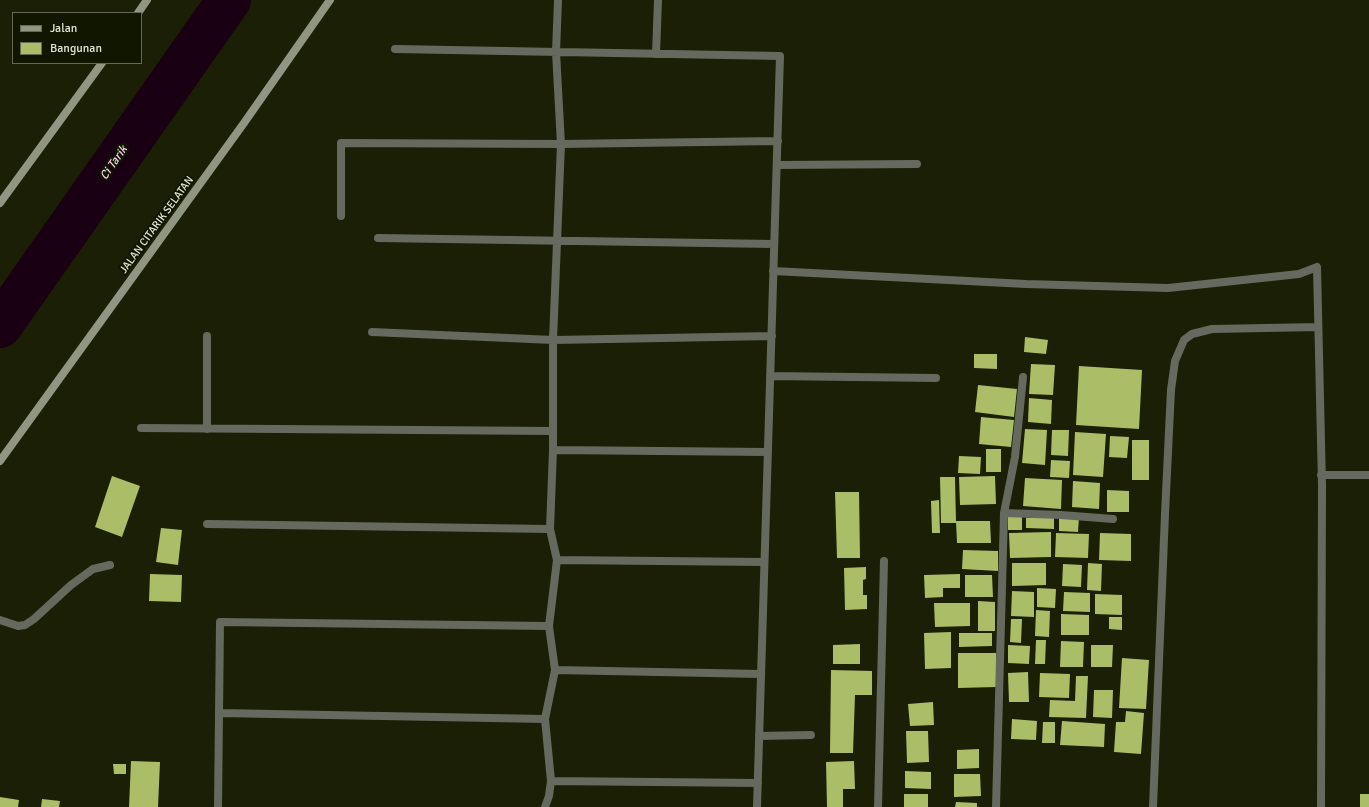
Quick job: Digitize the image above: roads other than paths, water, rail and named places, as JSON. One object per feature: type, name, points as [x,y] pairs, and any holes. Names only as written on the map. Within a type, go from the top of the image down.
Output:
[{"type":"street","points":[[139,12],[147,0]]},
{"type":"street","name":"JALAN CITARIK SELATAN","points":[[0,461],[244,123],[330,0]]},
{"type":"street","points":[[545,807],[549,796],[551,781],[545,720],[555,670],[548,626],[557,560],[550,528],[553,450],[553,340],[561,144],[556,52],[558,0]]},
{"type":"street","points":[[656,54],[658,0]]},
{"type":"street","points":[[395,49],[780,56],[757,807]]},
{"type":"street","points":[[0,203],[101,64]]},
{"type":"street","points":[[341,216],[341,143],[561,144],[778,141]]},
{"type":"street","points":[[777,165],[917,164]]},
{"type":"street","points":[[378,238],[557,242],[774,244]]},
{"type":"street","points":[[773,271],[1026,284],[1168,288],[1299,274],[1317,267],[1322,485],[1322,807]]},
{"type":"street","points":[[1153,807],[1171,390],[1175,361],[1184,340],[1192,334],[1198,332],[1212,329],[1318,328]]},
{"type":"street","points":[[372,332],[553,340],[772,336]]},
{"type":"street","points":[[207,336],[207,429]]},
{"type":"street","points":[[770,376],[936,378]]},
{"type":"street","points":[[996,807],[1004,514],[1015,457],[1023,378]]},
{"type":"street","points":[[141,428],[553,431]]},
{"type":"street","points":[[553,450],[768,452]]},
{"type":"street","points":[[1321,475],[1369,475]]},
{"type":"street","points":[[1004,514],[1061,515],[1113,519]]},
{"type":"street","points":[[207,524],[550,528]]},
{"type":"street","points":[[557,560],[764,562]]},
{"type":"street","points":[[878,807],[884,561]]},
{"type":"street","points":[[0,620],[18,626],[25,625],[34,620],[71,584],[93,569],[110,565]]},
{"type":"street","points":[[218,807],[220,622],[548,626]]},
{"type":"street","points":[[555,670],[761,674]]},
{"type":"street","points":[[219,714],[545,720]]},
{"type":"street","points":[[759,736],[811,735]]},
{"type":"street","points":[[551,781],[758,783]]},
{"type":"waterway","name":"Ci Tarik","points":[[0,326],[229,0]]}]
